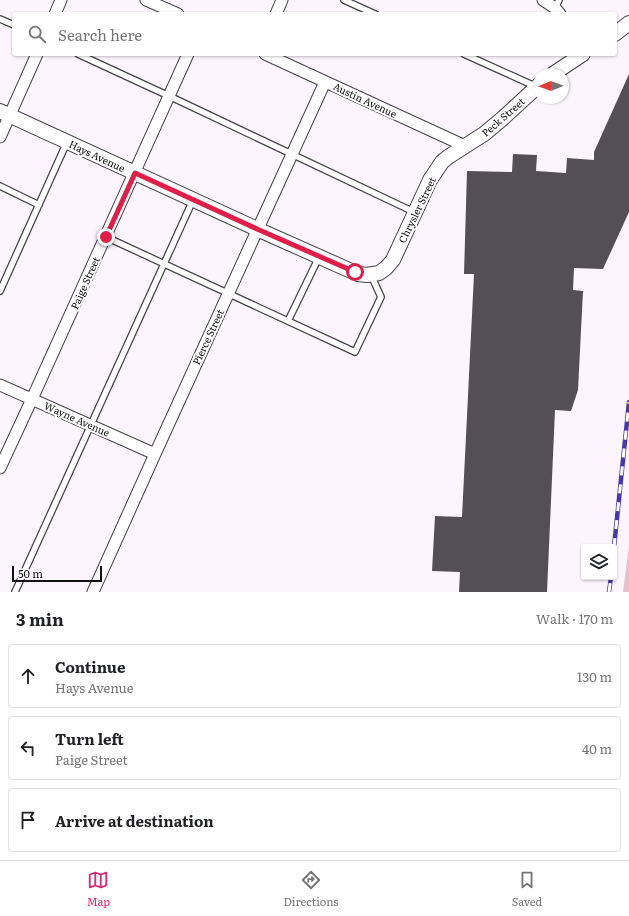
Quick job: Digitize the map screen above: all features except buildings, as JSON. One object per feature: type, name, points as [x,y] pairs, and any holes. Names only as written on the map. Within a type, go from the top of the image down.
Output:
[{"type":"street","points":[[56,12],[61,0]]},
{"type":"street","points":[[146,0],[173,12]]},
{"type":"street","points":[[277,12],[282,0]]},
{"type":"street","points":[[543,0],[558,7]]},
{"type":"street","points":[[617,32],[629,23]]},
{"type":"street","points":[[0,137],[5,113],[36,56]]},
{"type":"street","name":"Paige Street","points":[[0,468],[187,56]]},
{"type":"street","name":"Austin Avenue","points":[[269,56],[465,146]]},
{"type":"street","points":[[562,68],[580,56]]},
{"type":"street","name":"Pierce Street","points":[[92,592],[325,82]]},
{"type":"street","name":"Peck Street","points":[[465,146],[484,134],[533,91]]},
{"type":"street","name":"Hays Avenue","points":[[5,113],[358,274],[367,276],[371,275]]},
{"type":"street","name":"Chrysler Street","points":[[371,275],[382,271],[393,260],[430,180],[442,162],[465,146]]},
{"type":"street","name":"Wayne Avenue","points":[[0,385],[154,454]]},
{"type":"lane","points":[[344,0],[371,12]]},
{"type":"lane","points":[[0,19],[12,24]]},
{"type":"lane","points":[[82,56],[415,212]]},
{"type":"lane","points":[[469,56],[533,84]]},
{"type":"lane","points":[[0,291],[67,142]]},
{"type":"lane","points":[[0,186],[39,205]]},
{"type":"lane","points":[[15,592],[194,200]]},
{"type":"lane","points":[[106,237],[354,352],[381,297],[371,275]]},
{"type":"lane","points":[[288,321],[319,256]]},
{"type":"shaded area","points":[[629,546],[629,592],[623,592]]},
{"type":"railway","points":[[614,544],[629,402]]},
{"type":"railway","points":[[609,592],[611,580]]},
{"type":"route","points":[[106,237],[135,173],[355,272]]}]
